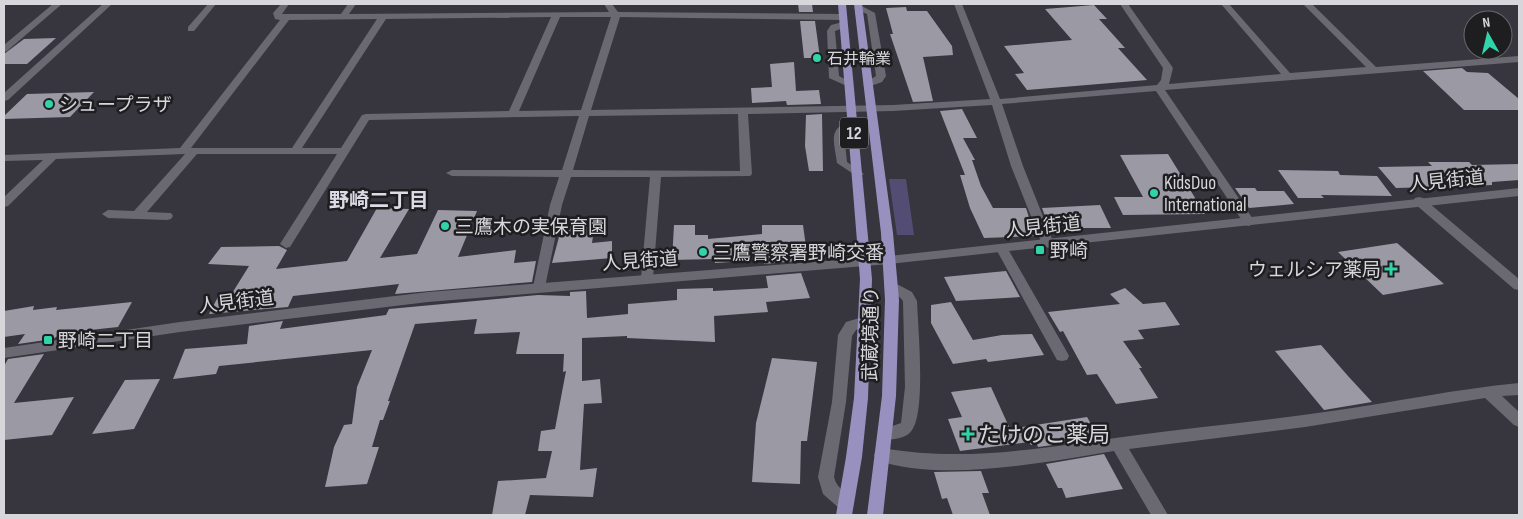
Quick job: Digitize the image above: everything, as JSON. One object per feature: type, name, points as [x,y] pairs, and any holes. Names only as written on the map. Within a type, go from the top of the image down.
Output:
[{"type":"main road","name":"12","points":[[842,4],[853,124]]},
{"type":"main road","name":"武蔵境通り","points":[[858,5],[891,286],[891,362],[886,434],[875,515]]},
{"type":"main road","name":"武蔵境通り","points":[[845,510],[858,419],[866,321],[858,174]]},
{"type":"street","points":[[4,49],[58,4]]},
{"type":"street","points":[[4,98],[108,4]]},
{"type":"street","points":[[191,29],[212,4]]},
{"type":"street","points":[[285,4],[277,13],[278,17],[616,15],[843,21]]},
{"type":"street","points":[[342,17],[352,4]]},
{"type":"street","points":[[539,287],[556,205],[616,15],[612,6],[608,4]]},
{"type":"street","points":[[958,4],[996,102],[1017,166],[1048,244]]},
{"type":"street","points":[[1124,4],[1168,68],[1162,84]]},
{"type":"street","points":[[1225,4],[1288,76]]},
{"type":"street","points":[[1307,4],[1373,69]]},
{"type":"street","points":[[512,116],[556,16]]},
{"type":"street","points":[[137,215],[188,151],[287,17]]},
{"type":"street","points":[[295,151],[383,17]]},
{"type":"street","points":[[286,244],[366,118],[851,110],[996,102],[1162,84],[1188,86],[1373,69],[1519,59]]},
{"type":"street","points":[[1162,84],[1249,222]]},
{"type":"street","points":[[452,173],[565,175],[746,174],[743,112]]},
{"type":"street","points":[[853,124],[840,130],[841,156],[844,166],[858,174]]},
{"type":"street","points":[[4,158],[188,151],[345,151]]},
{"type":"street","points":[[4,204],[54,155]]},
{"type":"street","points":[[647,278],[656,175]]},
{"type":"street","name":"人見街道","points":[[4,353],[262,316],[539,287],[889,260],[1002,249],[1419,201],[1519,192]]},
{"type":"street","points":[[1419,201],[1519,286]]},
{"type":"street","points":[[108,214],[167,216]]},
{"type":"street","points":[[1002,249],[1062,356]]},
{"type":"street","points":[[886,434],[904,430],[909,424],[911,381],[910,301],[907,295],[891,286]]},
{"type":"street","points":[[845,510],[828,489],[826,477],[838,402],[845,336],[851,326],[866,321]]},
{"type":"street","points":[[882,455],[929,464],[1071,452],[1118,444],[1332,417],[1488,392],[1519,389]]},
{"type":"street","points":[[1488,392],[1519,421]]},
{"type":"street","points":[[1118,444],[1160,515]]},
{"type":"shaded area","points":[[889,179],[906,179],[914,235],[897,235]]},
{"type":"building","points":[[798,4],[812,4],[813,12],[799,12]]},
{"type":"building","points":[[1094,5],[1107,19],[1099,19],[1125,48],[1118,48],[1147,80],[1027,90],[1015,74],[1024,73],[1004,46],[1072,40],[1045,9]]},
{"type":"building","points":[[906,7],[907,11],[927,11],[952,46],[953,55],[923,57],[933,101],[913,102],[890,34],[893,34],[886,8]]},
{"type":"building","points":[[800,21],[815,21],[820,58],[804,58]]},
{"type":"building","points":[[56,38],[27,64],[4,64],[4,54],[24,39]]},
{"type":"building","points":[[794,62],[796,91],[819,90],[821,104],[787,105],[786,101],[752,103],[751,88],[772,87],[770,64]]},
{"type":"building","points":[[1462,68],[1467,72],[1488,73],[1519,99],[1519,110],[1464,110],[1423,71]]},
{"type":"building","points":[[94,92],[70,117],[4,119],[4,116],[27,94]]},
{"type":"building","points":[[962,109],[977,138],[963,138],[975,160],[972,160],[981,186],[993,208],[1026,208],[1035,236],[984,238],[970,208],[960,175],[965,175],[940,111]]},
{"type":"building","points":[[822,114],[823,171],[809,171],[805,146],[806,115]]},
{"type":"building","points":[[1168,154],[1205,214],[1123,215],[1114,197],[1143,197],[1120,155]]},
{"type":"building","points":[[1428,162],[1469,162],[1472,165],[1519,164],[1519,180],[1492,182],[1492,185],[1396,188],[1378,167],[1432,166]]},
{"type":"building","points":[[1278,170],[1338,171],[1340,175],[1377,176],[1392,196],[1321,195],[1324,198],[1298,198]]},
{"type":"building","points":[[1235,188],[1255,188],[1257,191],[1284,191],[1294,204],[1249,208]]},
{"type":"building","points":[[1100,205],[1111,228],[1079,228],[1077,223],[1048,224],[1042,208]]},
{"type":"building","points":[[377,208],[409,209],[380,258],[417,254],[438,210],[477,211],[458,257],[516,250],[514,263],[536,261],[532,282],[395,294],[399,284],[293,296],[288,307],[209,314],[219,295],[231,295],[249,266],[208,264],[221,247],[279,246],[287,250],[276,269],[347,261]]},
{"type":"building","points":[[563,222],[595,222],[592,243],[612,241],[612,258],[552,263]]},
{"type":"building","points":[[674,225],[695,225],[695,235],[708,235],[708,239],[762,234],[762,225],[803,225],[807,254],[794,255],[796,261],[764,264],[764,258],[749,259],[742,255],[730,262],[715,263],[714,259],[672,260]]},
{"type":"building","points":[[1397,243],[1444,284],[1383,295],[1338,252]]},
{"type":"building","points":[[1006,271],[1020,297],[956,301],[944,277]]},
{"type":"building","points":[[801,273],[810,298],[766,302],[768,312],[714,316],[715,342],[627,338],[627,336],[582,338],[582,381],[600,379],[602,403],[584,404],[580,470],[597,468],[593,497],[530,495],[525,515],[492,515],[498,481],[546,478],[552,451],[538,451],[541,431],[555,429],[566,371],[563,372],[564,354],[516,354],[520,332],[474,334],[477,319],[415,324],[388,401],[390,401],[383,420],[380,420],[372,447],[379,447],[367,484],[325,487],[334,447],[344,425],[352,424],[357,387],[372,350],[219,366],[216,374],[173,379],[185,349],[247,344],[249,326],[283,321],[280,329],[386,315],[389,309],[538,295],[570,296],[570,292],[586,291],[587,318],[628,314],[628,304],[677,300],[677,289],[713,288],[713,291],[768,288],[766,276]]},
{"type":"building","points":[[1125,288],[1143,304],[1165,302],[1180,325],[1138,330],[1144,339],[1123,341],[1142,368],[1139,368],[1158,398],[1116,404],[1097,374],[1087,375],[1063,331],[1060,332],[1048,312],[1120,304],[1110,294]]},
{"type":"building","points":[[132,302],[118,327],[62,333],[53,339],[18,344],[25,334],[4,337],[4,311],[34,306],[33,310],[57,307],[56,310]]},
{"type":"building","points":[[951,302],[973,340],[1002,335],[1032,334],[1044,355],[988,362],[986,359],[953,364],[931,323],[931,305]]},
{"type":"building","points":[[1321,345],[1372,402],[1324,410],[1275,351]]},
{"type":"building","points":[[44,354],[14,403],[74,397],[52,435],[4,440],[4,366],[8,359]]},
{"type":"building","points":[[772,358],[817,362],[807,441],[801,441],[800,484],[752,482],[756,423]]},
{"type":"building","points":[[160,379],[134,429],[92,434],[125,380]]},
{"type":"building","points":[[991,387],[1010,429],[1087,417],[1095,431],[1092,431],[1096,439],[1038,447],[1037,444],[1031,445],[1029,442],[960,451],[948,419],[962,417],[951,392]]},
{"type":"building","points":[[1104,454],[1123,489],[1066,498],[1062,488],[1058,488],[1046,464]]},
{"type":"building","points":[[981,471],[989,493],[982,493],[990,515],[953,515],[947,498],[942,499],[934,472]]},
{"type":"place","name":"石井輪業","points":[[817,58]]},
{"type":"place","name":"シュープラザ","points":[[49,104]]},
{"type":"place","name":"KidsDuo International","points":[[1154,193]]},
{"type":"place","name":"三鷹木の実保育園","points":[[445,226]]},
{"type":"place","name":"野崎","points":[[1040,250]]},
{"type":"place","name":"三鷹警察署野崎交番","points":[[703,252]]},
{"type":"place","name":"ウェルシア薬局","points":[[1391,269]]},
{"type":"place","name":"野崎二丁目","points":[[48,340]]},
{"type":"place","name":"たけのこ薬局","points":[[968,434]]},
{"type":"district","name":"野崎二丁目","points":[[379,200]]}]
